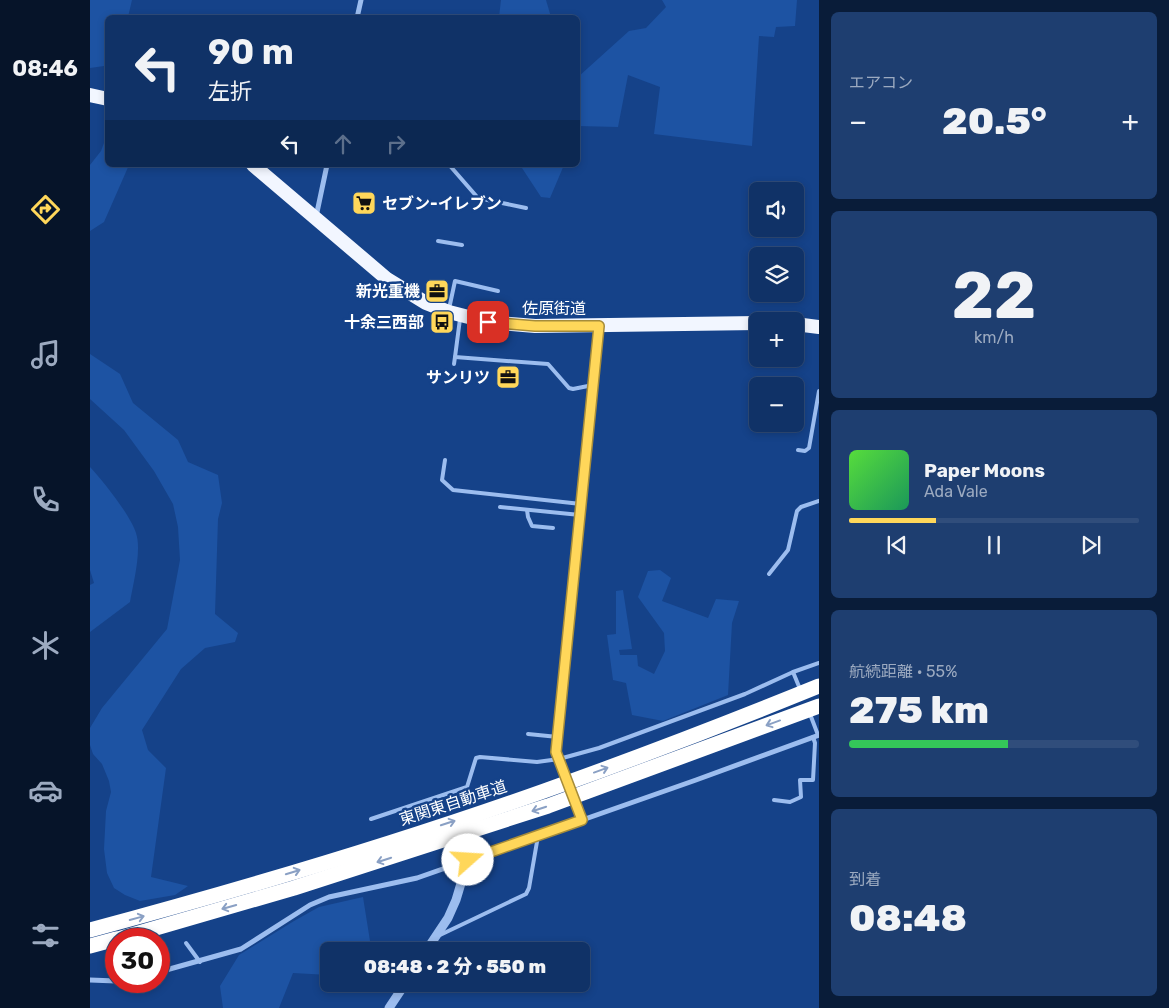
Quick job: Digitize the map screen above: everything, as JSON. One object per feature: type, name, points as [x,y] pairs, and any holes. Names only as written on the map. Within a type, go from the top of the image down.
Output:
[{"type":"highway","points":[[90,95],[105,98]]},
{"type":"highway","name":"佐原街道","points":[[254,167],[387,279],[426,303],[454,314],[510,325],[599,326],[749,323]]},
{"type":"highway","points":[[804,325],[819,326]]},
{"type":"highway","name":"東関東自動車道","points":[[90,930],[289,874],[543,791],[699,734],[819,686]]},
{"type":"highway","name":"東関東自動車道","points":[[155,928],[294,888],[530,812],[812,704]]},
{"type":"highway","name":"東関東自動車道","points":[[90,946],[105,942]]},
{"type":"street","points":[[358,15],[360,0]]},
{"type":"street","points":[[316,218],[327,167]]},
{"type":"street","points":[[582,820],[578,814],[556,752],[599,326]]},
{"type":"street","points":[[170,969],[241,949],[310,905],[329,897],[416,878],[817,736]]},
{"type":"street","points":[[432,942],[448,918],[456,900],[468,860]]},
{"type":"street","points":[[90,980],[105,981]]},
{"type":"street","points":[[389,1008],[400,992]]},
{"type":"lane","points":[[451,167],[478,198],[526,208]]},
{"type":"lane","points":[[438,241],[462,245]]},
{"type":"lane","points":[[454,364],[455,281],[498,291]]},
{"type":"lane","points":[[455,357],[548,364],[569,388],[593,385]]},
{"type":"lane","points":[[798,450],[809,448],[819,390]]},
{"type":"lane","points":[[445,460],[442,480],[453,490],[581,504]]},
{"type":"lane","points":[[769,574],[788,550],[797,511],[801,507],[819,501]]},
{"type":"lane","points":[[500,508],[580,515]]},
{"type":"lane","points":[[527,510],[532,526],[553,528]]},
{"type":"lane","points":[[371,819],[467,787],[476,758],[560,762],[657,728],[819,663]]},
{"type":"lane","points":[[794,672],[802,694]]},
{"type":"lane","points":[[774,800],[790,802],[801,797],[800,780],[813,780],[817,736],[812,704]]},
{"type":"lane","points":[[528,734],[558,737]]},
{"type":"lane","points":[[435,938],[526,894],[529,888],[538,836]]},
{"type":"lane","points":[[186,943],[200,962]]},
{"type":"shaded area","points":[[90,0],[132,0],[128,15],[105,15],[105,64],[90,68]]},
{"type":"shaded area","points":[[501,0],[546,0],[550,15],[499,15]]},
{"type":"shaded area","points":[[662,0],[797,0],[795,26],[776,27],[774,37],[759,36],[752,146],[654,134],[660,87],[628,75],[618,127],[580,126],[580,75],[629,31],[646,28],[666,7]]},
{"type":"shaded area","points":[[105,140],[105,167],[128,167],[104,222],[90,231],[90,165],[101,151]]},
{"type":"shaded area","points":[[520,167],[563,167],[550,198],[541,197]]},
{"type":"shaded area","points":[[90,354],[120,374],[133,403],[178,440],[188,462],[218,475],[222,503],[218,519],[215,614],[238,633],[235,642],[205,648],[181,669],[142,730],[148,750],[166,768],[151,877],[188,886],[175,895],[140,901],[114,888],[107,873],[104,849],[106,811],[111,792],[102,764],[93,754],[90,745],[90,728],[102,708],[167,629],[180,560],[178,527],[173,504],[154,471],[124,430],[90,399]]},
{"type":"shaded area","points":[[90,467],[129,517],[138,540],[138,549],[130,602],[90,632],[90,585],[94,583],[90,570]]},
{"type":"shaded area","points":[[660,570],[671,578],[662,601],[708,618],[716,599],[739,601],[732,623],[728,695],[663,721],[632,715],[626,683],[613,680],[607,635],[616,634],[616,591],[623,590],[632,649],[619,650],[620,655],[637,655],[638,666],[654,674],[665,651],[664,633],[638,597],[648,571]]},
{"type":"shaded area","points":[[363,897],[369,942],[320,942],[320,974],[293,973],[279,1008],[223,1008],[220,986],[239,955],[319,907]]},
{"type":"place","name":"セブン-イレブン","points":[[364,203]]},
{"type":"place","name":"新光重機","points":[[437,291]]},
{"type":"place","name":"十余三西部","points":[[442,322]]},
{"type":"place","name":"サンリツ","points":[[508,377]]},
{"type":"route","points":[[468,860],[582,820],[578,814],[556,752],[599,326],[535,326],[488,322]]}]
